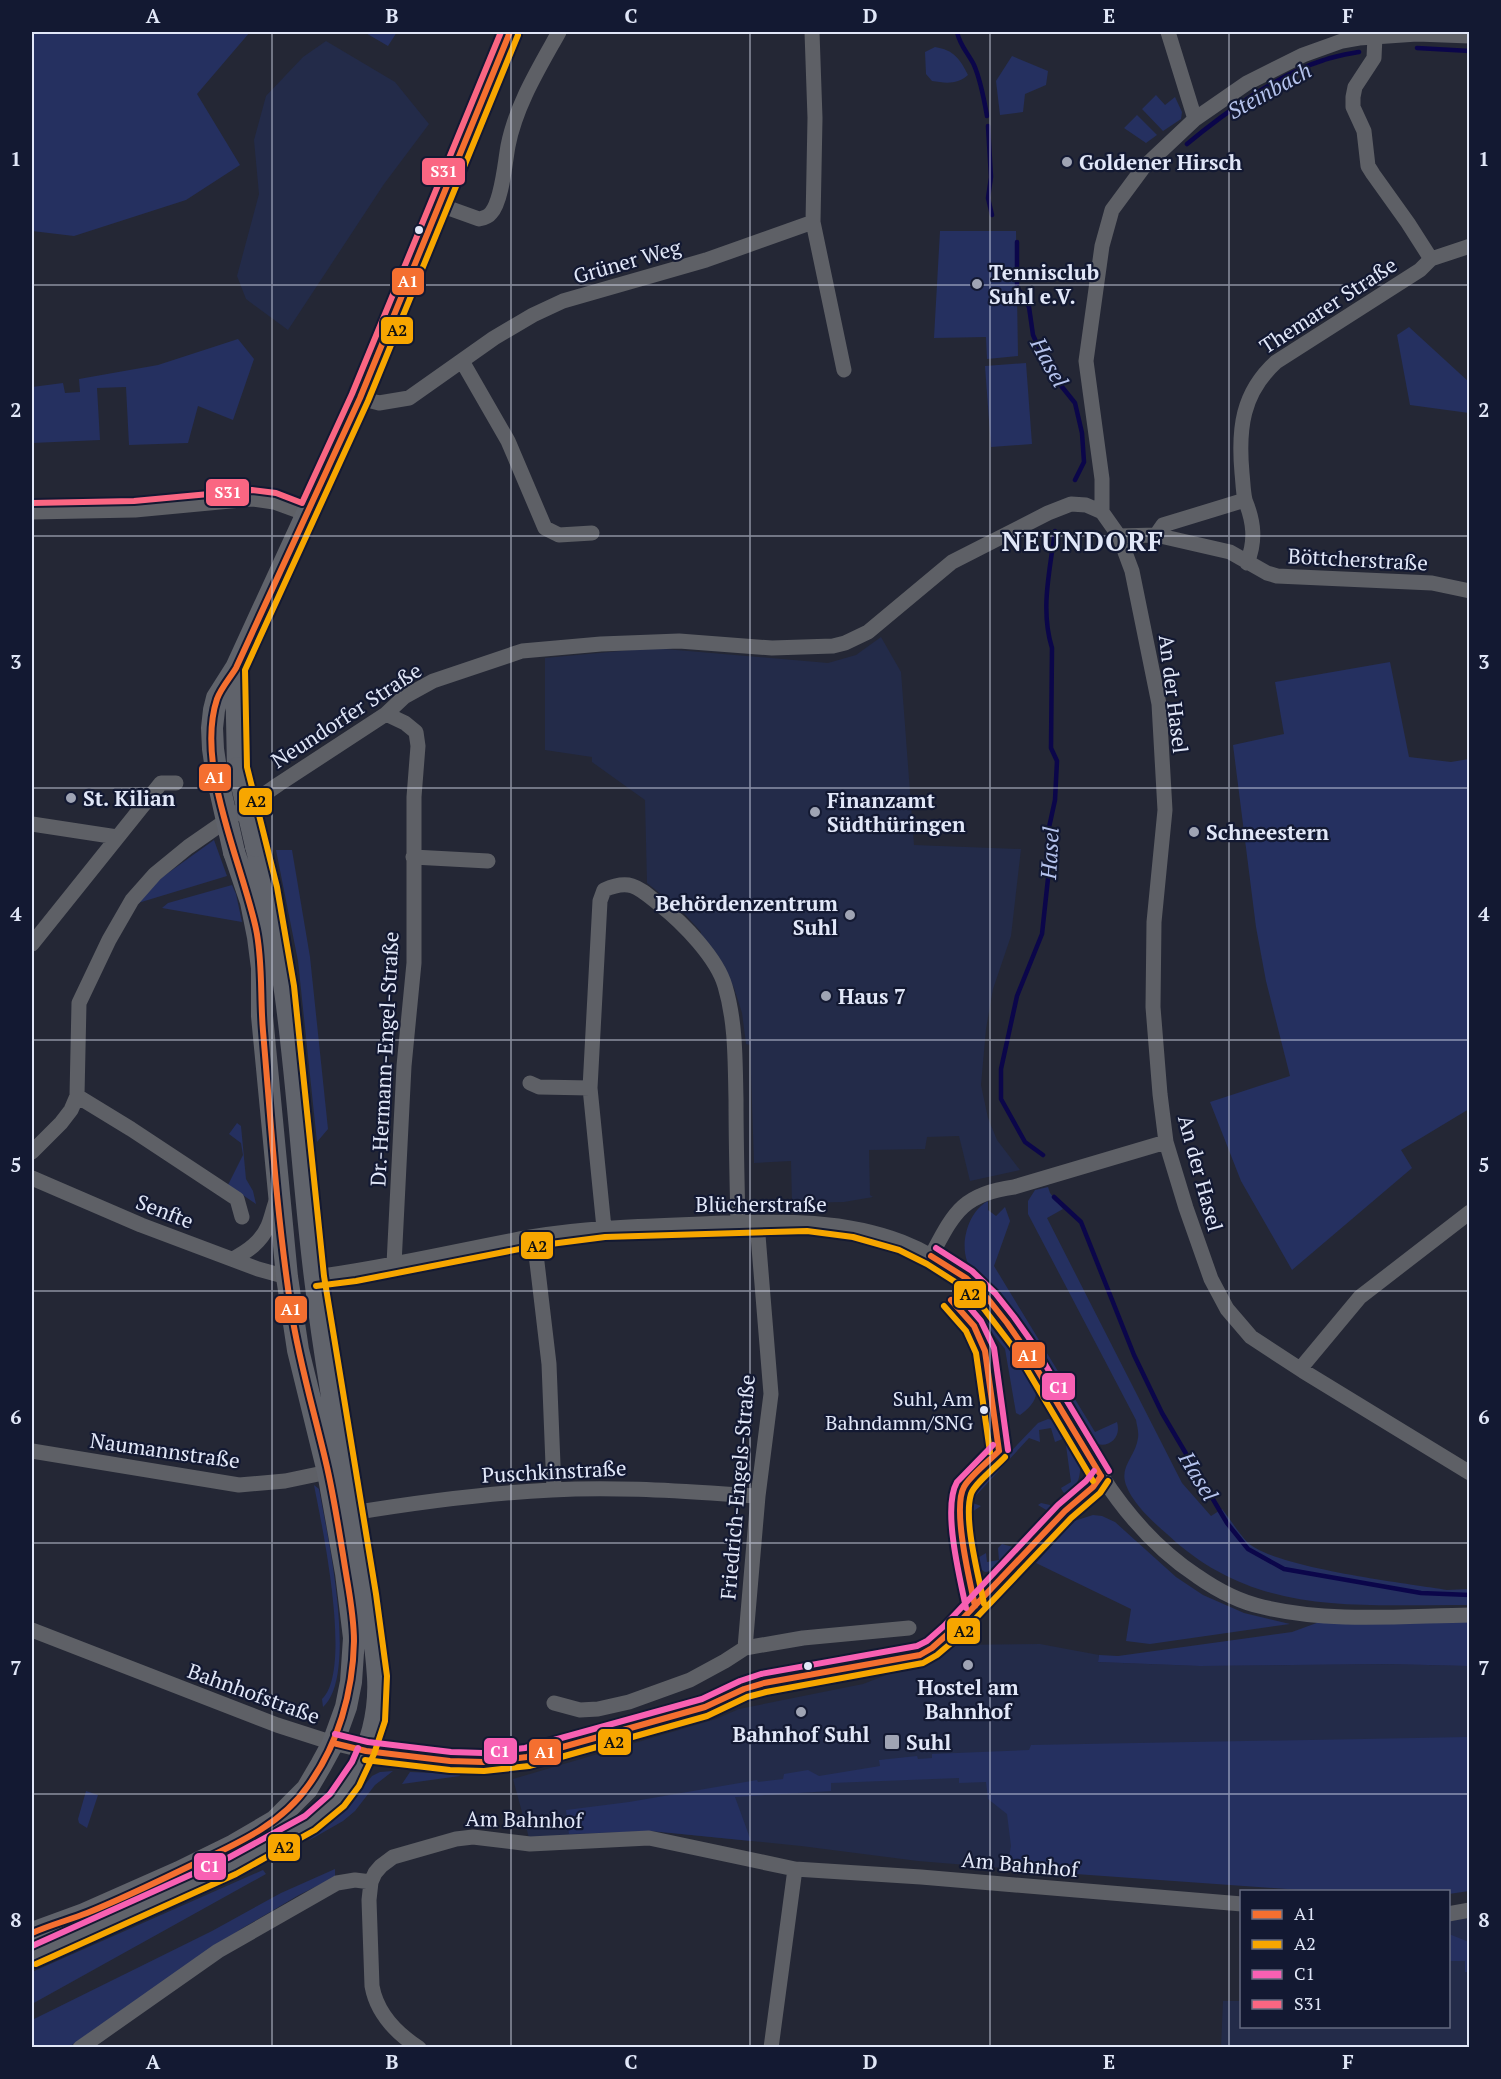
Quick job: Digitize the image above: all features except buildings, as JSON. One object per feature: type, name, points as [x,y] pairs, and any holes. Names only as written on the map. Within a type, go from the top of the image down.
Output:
[{"type":"main road","points":[[32,1932],[84,1914],[179,1872],[253,1835],[275,1821],[307,1789],[333,1743],[346,1707],[351,1682],[354,1638],[346,1573],[328,1472],[298,1350],[278,1197],[262,1016],[262,968],[258,937],[251,902],[234,852],[217,776],[212,739],[214,710],[217,698],[236,668],[360,398],[510,32]]},
{"type":"main road","points":[[32,1956],[232,1866],[310,1823],[337,1800],[360,1766],[375,1719],[378,1677],[367,1595],[315,1276],[285,988],[268,890],[238,768],[236,668]]},
{"type":"street","points":[[440,205],[479,219],[491,213],[497,202],[510,134],[528,88],[559,32]]},
{"type":"street","points":[[812,32],[815,118],[813,222],[844,370]]},
{"type":"street","points":[[1168,32],[1195,119]]},
{"type":"street","points":[[1102,512],[1102,479],[1086,361],[1098,268],[1107,223],[1117,203],[1143,168],[1195,119],[1233,92],[1303,55],[1342,41],[1375,36],[1417,34],[1470,36]]},
{"type":"street","points":[[1375,36],[1374,58],[1355,87],[1353,107],[1364,131],[1368,166],[1431,259]]},
{"type":"street","name":"Grüner Weg","points":[[360,398],[379,403],[409,398],[494,338],[533,315],[563,302],[706,260],[813,222]]},
{"type":"street","name":"Themarer Straße","points":[[1245,500],[1240,442],[1241,424],[1251,394],[1263,373],[1276,362],[1420,270],[1431,259],[1470,246]]},
{"type":"street","points":[[462,361],[508,441],[545,528],[559,535],[592,533]]},
{"type":"street","points":[[32,512],[135,510],[252,499],[274,502],[307,514]]},
{"type":"street","points":[[1156,535],[1163,525],[1245,500],[1252,518],[1254,532],[1252,552],[1247,563]]},
{"type":"street","name":"Neundorfer Straße","points":[[77,1096],[79,1003],[109,940],[132,900],[155,874],[188,847],[386,714],[404,697],[433,681],[522,651],[601,644],[679,641],[772,648],[833,646],[845,643],[868,632],[952,562],[1048,513],[1071,504],[1086,505],[1102,512]]},
{"type":"street","name":"An der Hasel","points":[[1102,512],[1119,536],[1132,571],[1159,704],[1165,810],[1154,922],[1153,1007],[1160,1094],[1166,1143],[1185,1208],[1211,1279],[1227,1309],[1251,1337],[1470,1473]]},
{"type":"street","name":"Böttcherstraße","points":[[1119,536],[1156,535],[1230,552],[1247,563],[1277,576],[1432,583],[1470,591]]},
{"type":"street","name":"Dr.-Hermann-Engel-Straße","points":[[386,714],[405,723],[416,732],[418,746],[413,857],[414,963],[404,1066],[394,1264]]},
{"type":"street","points":[[32,944],[161,783],[176,783]]},
{"type":"street","points":[[32,824],[117,837]]},
{"type":"street","points":[[413,857],[488,861]]},
{"type":"street","points":[[604,1227],[590,1088],[600,901],[604,890],[618,884],[629,884],[664,908],[691,934],[712,961],[725,984],[735,1040],[738,1223]]},
{"type":"street","points":[[530,1083],[539,1087],[590,1088]]},
{"type":"street","points":[[32,1152],[61,1123],[77,1096],[237,1199],[242,1217]]},
{"type":"street","points":[[931,1256],[956,1212],[976,1197],[1166,1143]]},
{"type":"street","name":"Senfte","points":[[32,1178],[141,1225],[258,1269],[287,1277]]},
{"type":"street","points":[[234,1259],[258,1242],[268,1226],[278,1197]]},
{"type":"street","points":[[1300,1369],[1360,1296],[1470,1212]]},
{"type":"street","name":"Blücherstraße","points":[[315,1276],[354,1272],[534,1237],[604,1227],[807,1221],[855,1228],[902,1242],[931,1256],[966,1278],[988,1299],[1023,1346],[1101,1476],[1131,1515],[1161,1548],[1190,1571],[1234,1597],[1263,1607],[1333,1617],[1470,1615]]},
{"type":"street","name":"Friedrich-Engels-Straße","points":[[744,1648],[758,1496],[771,1394],[757,1223]]},
{"type":"street","points":[[534,1237],[549,1364],[554,1490]]},
{"type":"street","name":"Naumannstraße","points":[[32,1451],[239,1485],[328,1472]]},
{"type":"street","name":"Bahnhofstraße","points":[[32,1630],[255,1717],[333,1743],[366,1751],[450,1761],[483,1762],[527,1757],[705,1707],[744,1689],[764,1683],[920,1655],[950,1632],[1058,1518],[1093,1487],[1101,1476]]},
{"type":"street","name":"Puschkinstraße","points":[[352,1513],[429,1500],[554,1490],[651,1489],[758,1496]]},
{"type":"street","points":[[554,1703],[580,1710],[598,1709],[629,1702],[690,1680],[725,1662],[744,1648],[803,1638],[909,1628]]},
{"type":"street","name":"Am Bahnhof","points":[[371,1882],[381,1866],[393,1857],[456,1839],[472,1837],[530,1844],[649,1839],[795,1869],[921,1877],[1240,1904]]},
{"type":"street","points":[[771,2048],[795,1869]]},
{"type":"street","points":[[80,2048],[218,1951],[337,1883],[355,1880],[371,1882],[370,1932],[374,1997],[388,2023],[420,2048]]},
{"type":"street","points":[[1450,1914],[1470,1910]]},
{"type":"shaded area","points":[[32,32],[250,32],[197,94],[240,165],[186,200],[74,236],[32,231]]},
{"type":"shaded area","points":[[364,32],[397,32],[388,46]]},
{"type":"shaded area","points":[[326,41],[395,82],[429,124],[384,184],[288,330],[246,299],[237,276],[259,194],[254,140],[266,96],[303,57]]},
{"type":"shaded area","points":[[935,47],[947,50],[956,56],[968,75],[955,82],[932,81],[926,74],[925,52]]},
{"type":"shaded area","points":[[1012,56],[1048,71],[1046,85],[1025,94],[1023,112],[1000,115],[996,81]]},
{"type":"shaded area","points":[[1156,95],[1165,105],[1175,97],[1182,112],[1181,119],[1163,131],[1142,109]]},
{"type":"shaded area","points":[[1137,115],[1157,135],[1146,143],[1124,128]]},
{"type":"shaded area","name":"Tennisclub Suhl e.V.","points":[[940,231],[1016,231],[1018,356],[987,359],[986,337],[934,338]]},
{"type":"shaded area","points":[[1409,327],[1469,382],[1469,413],[1410,405],[1397,335]]},
{"type":"shaded area","points":[[238,339],[254,359],[233,420],[198,406],[188,443],[129,445],[126,387],[97,388],[100,440],[32,443],[32,387],[63,383],[65,393],[80,392],[79,379],[158,365]]},
{"type":"shaded area","points":[[1026,363],[1032,444],[991,447],[985,366]]},
{"type":"shaded area","name":"Behördenzentrum Suhl","points":[[881,637],[901,672],[914,845],[1021,849],[1011,936],[993,989],[986,1029],[981,1085],[988,1118],[997,1140],[1020,1170],[970,1181],[959,1136],[927,1137],[925,1149],[869,1150],[870,1195],[873,1197],[844,1202],[792,1203],[791,1161],[754,1163],[750,1045],[746,1044],[742,1013],[734,988],[721,964],[700,935],[701,932],[682,911],[647,883],[645,800],[592,762],[592,757],[545,750],[545,658],[653,648],[828,663],[856,655]]},
{"type":"shaded area","points":[[1390,662],[1409,757],[1451,762],[1469,759],[1469,1109],[1401,1150],[1412,1168],[1292,1270],[1241,1181],[1210,1102],[1290,1076],[1266,981],[1256,927],[1233,745],[1284,734],[1275,682]]},
{"type":"shaded area","points":[[214,840],[227,876],[138,903],[161,878]]},
{"type":"shaded area","points":[[276,850],[292,850],[310,957],[328,1129],[317,1142],[298,961]]},
{"type":"shaded area","points":[[232,885],[242,922],[162,908],[168,903]]},
{"type":"shaded area","points":[[237,1123],[241,1126],[246,1179],[253,1191],[256,1204],[228,1185],[243,1155],[241,1143],[229,1134]]},
{"type":"shaded area","points":[[1048,1187],[1063,1209],[1047,1218],[1182,1483],[1211,1516],[1222,1509],[1247,1542],[1262,1551],[1284,1559],[1311,1567],[1373,1579],[1447,1590],[1469,1589],[1469,1605],[1348,1604],[1309,1601],[1272,1593],[1236,1580],[1201,1561],[1149,1518],[1133,1499],[1124,1478],[1126,1467],[1137,1444],[1136,1420],[1028,1214],[1028,1201],[1035,1190]]},
{"type":"shaded area","points":[[988,1201],[988,1210],[996,1216],[1005,1207],[1010,1221],[994,1266],[1095,1432],[1117,1422],[1115,1438],[1108,1444],[1092,1442],[1025,1333],[1000,1299],[967,1261],[965,1245],[968,1227],[976,1212]]},
{"type":"shaded area","points":[[968,1294],[985,1311],[1008,1341],[1034,1384],[1036,1393],[1034,1400],[1020,1415],[1016,1413],[1005,1349],[965,1299]]},
{"type":"shaded area","points":[[1048,1419],[1060,1425],[1073,1444],[1079,1459],[1080,1475],[1067,1495],[1061,1488],[1071,1482],[1065,1438],[1055,1442],[1051,1428],[1039,1430],[1040,1442],[1029,1438],[970,1502],[981,1506],[969,1514],[976,1559],[986,1553],[987,1562],[999,1560],[998,1548],[1002,1544],[1013,1547],[1048,1511],[1038,1505],[1041,1503],[1050,1505],[1052,1512],[999,1570],[985,1572],[976,1566],[972,1555],[967,1505],[976,1488],[1038,1423]]},
{"type":"shaded area","points":[[314,1485],[319,1489],[328,1537],[340,1636],[339,1666],[333,1690],[323,1707],[322,1699],[331,1683],[335,1659],[335,1629],[333,1597]]},
{"type":"shaded area","points":[[1093,1515],[1115,1522],[1176,1577],[1203,1595],[1244,1613],[1290,1624],[1150,1644],[1126,1641],[1131,1609],[1036,1563],[1074,1521]]},
{"type":"shaded area","points":[[1469,1615],[1469,1666],[1386,1664],[1200,1666],[1098,1662],[1099,1655],[1118,1656],[1292,1632],[1333,1617]]},
{"type":"shaded area","points":[[1040,1644],[1099,1655],[1098,1662],[1200,1666],[1386,1664],[1469,1666],[1469,1851],[1041,1871],[918,1861],[801,1846],[651,1831],[529,1838],[513,1779],[716,1719],[739,1709],[863,1684],[936,1656],[951,1645]]},
{"type":"shaded area","points":[[1469,1737],[1469,1891],[1450,1894],[1450,1890],[1300,1890],[1007,1869],[1011,1846],[1007,1814],[988,1799],[986,1782],[959,1783],[959,1778],[831,1783],[831,1791],[735,1797],[751,1841],[651,1831],[569,1834],[566,1810],[629,1802],[757,1780],[758,1782],[783,1779],[784,1774],[808,1770],[819,1776],[880,1766],[879,1760],[917,1756],[918,1759],[932,1758],[932,1754],[1029,1750],[1031,1745]]},
{"type":"shaded area","points":[[393,1771],[375,1785],[355,1811],[343,1821],[308,1841],[342,1812],[372,1776],[380,1772]]},
{"type":"shaded area","points":[[410,1772],[459,1774],[460,1776],[402,1784]]},
{"type":"shaded area","points":[[86,1791],[98,1795],[87,1828],[79,1823],[78,1819]]},
{"type":"shaded area","points":[[335,1869],[335,1877],[241,1929],[69,2047],[32,2048],[32,2020],[212,1931],[281,1893]]},
{"type":"shaded area","points":[[263,1870],[266,1874],[32,2004],[32,1972]]},
{"type":"shaded area","points":[[1469,1918],[1469,2047],[1221,2048],[1223,2001],[1240,2001],[1240,2028],[1450,2028],[1450,1921]]},
{"type":"shaded area","points":[[1450,1934],[1469,1942],[1469,1972],[1465,1972],[1465,1961],[1450,1961]]},
{"type":"waterway","name":"Hasel","points":[[957,32],[976,71],[987,116]]},
{"type":"waterway","name":"Steinbach","points":[[1417,48],[1470,51]]},
{"type":"waterway","name":"Steinbach","points":[[1187,144],[1234,108],[1288,75],[1306,66],[1359,52]]},
{"type":"waterway","name":"Hasel","points":[[988,126],[991,177],[988,198],[992,215]]},
{"type":"waterway","name":"Hasel","points":[[1017,242],[1017,287],[1029,307],[1033,335],[1050,372],[1075,403],[1082,433],[1084,462],[1075,480]]},
{"type":"waterway","name":"Hasel","points":[[1043,1155],[1025,1142],[1001,1099],[1001,1069],[1017,996],[1042,934],[1050,860],[1048,832],[1055,800],[1057,761],[1051,748],[1052,648],[1048,634],[1046,605],[1055,531]]},
{"type":"waterway","name":"Hasel","points":[[1054,1197],[1081,1222],[1134,1355],[1162,1413],[1227,1523],[1248,1549],[1284,1569],[1421,1593],[1470,1595]]},
{"type":"transit line","name":"S31","points":[[32,503],[134,501],[252,490],[276,493],[302,503],[352,394],[501,32]]},
{"type":"transit line","name":"A1","points":[[32,1933],[87,1913],[141,1889],[241,1841],[271,1823],[297,1800],[319,1770],[335,1736],[347,1698],[353,1660],[353,1621],[330,1479],[294,1329],[275,1170],[258,941],[216,783],[212,754],[212,725],[217,699],[236,668],[360,398],[510,32]]},
{"type":"transit line","name":"A2","points":[[36,1964],[236,1874],[315,1830],[344,1806],[359,1786],[374,1754],[385,1721],[387,1676],[376,1594],[324,1276],[294,986],[277,887],[247,767],[245,670],[368,401],[518,35]]},
{"type":"transit line","name":"A2","points":[[316,1286],[356,1281],[535,1246],[605,1237],[807,1231],[853,1237],[899,1250],[927,1264],[960,1285],[981,1305],[1016,1351],[1093,1481]]},
{"type":"transit line","name":"C1","points":[[936,1248],[972,1271],[995,1293],[1014,1317],[1031,1341],[1109,1471]]},
{"type":"transit line","name":"A1","points":[[931,1256],[966,1278],[988,1299],[1007,1323],[1101,1476]]},
{"type":"transit line","name":"C1","points":[[958,1294],[981,1321],[994,1348],[1008,1450]]},
{"type":"transit line","name":"A1","points":[[951,1300],[974,1326],[985,1351],[999,1451]]},
{"type":"transit line","name":"A2","points":[[944,1306],[966,1331],[976,1353],[990,1452]]},
{"type":"transit line","name":"C1","points":[[966,1608],[954,1544],[951,1508],[953,1494],[957,1482],[993,1445]]},
{"type":"transit line","name":"A1","points":[[975,1606],[963,1545],[961,1497],[970,1478],[999,1451]]},
{"type":"transit line","name":"A2","points":[[984,1604],[970,1533],[969,1505],[976,1485],[1005,1457]]},
{"type":"transit line","name":"C1","points":[[335,1734],[368,1742],[451,1752],[483,1753],[525,1748],[702,1699],[761,1674],[917,1646],[927,1641],[944,1626],[1058,1505],[1094,1471]]},
{"type":"transit line","name":"A1","points":[[333,1743],[366,1751],[450,1761],[483,1762],[527,1757],[705,1707],[744,1689],[764,1683],[920,1655],[950,1632],[1065,1511],[1093,1487],[1101,1476]]},
{"type":"transit line","name":"A2","points":[[365,1760],[450,1770],[484,1771],[529,1766],[707,1716],[747,1697],[766,1692],[923,1663],[937,1655],[957,1638],[1071,1518],[1100,1493],[1108,1481]]},
{"type":"transit line","name":"C1","points":[[32,1946],[228,1858],[305,1816],[330,1794],[352,1762],[358,1748]]},
{"type":"place","name":"Goldener Hirsch","points":[[1067,162]]},
{"type":"place","name":"Tennisclub Suhl e.V.","points":[[977,284]]},
{"type":"place","name":"St. Kilian","points":[[71,798]]},
{"type":"place","name":"Finanzamt Südthüringen","points":[[815,812]]},
{"type":"place","name":"Schneestern","points":[[1194,832]]},
{"type":"place","name":"Behördenzentrum Suhl","points":[[850,915]]},
{"type":"place","name":"Haus 7","points":[[826,996]]},
{"type":"place","name":"Suhl, Am Bahndamm/SNG","points":[[984,1410]]},
{"type":"place","name":"Hostel am Bahnhof","points":[[968,1665]]},
{"type":"place","name":"Bahnhof Suhl","points":[[801,1712]]},
{"type":"place","name":"Suhl","points":[[892,1742]]},
{"type":"district","name":"NEUNDORF","points":[[1083,541]]}]
